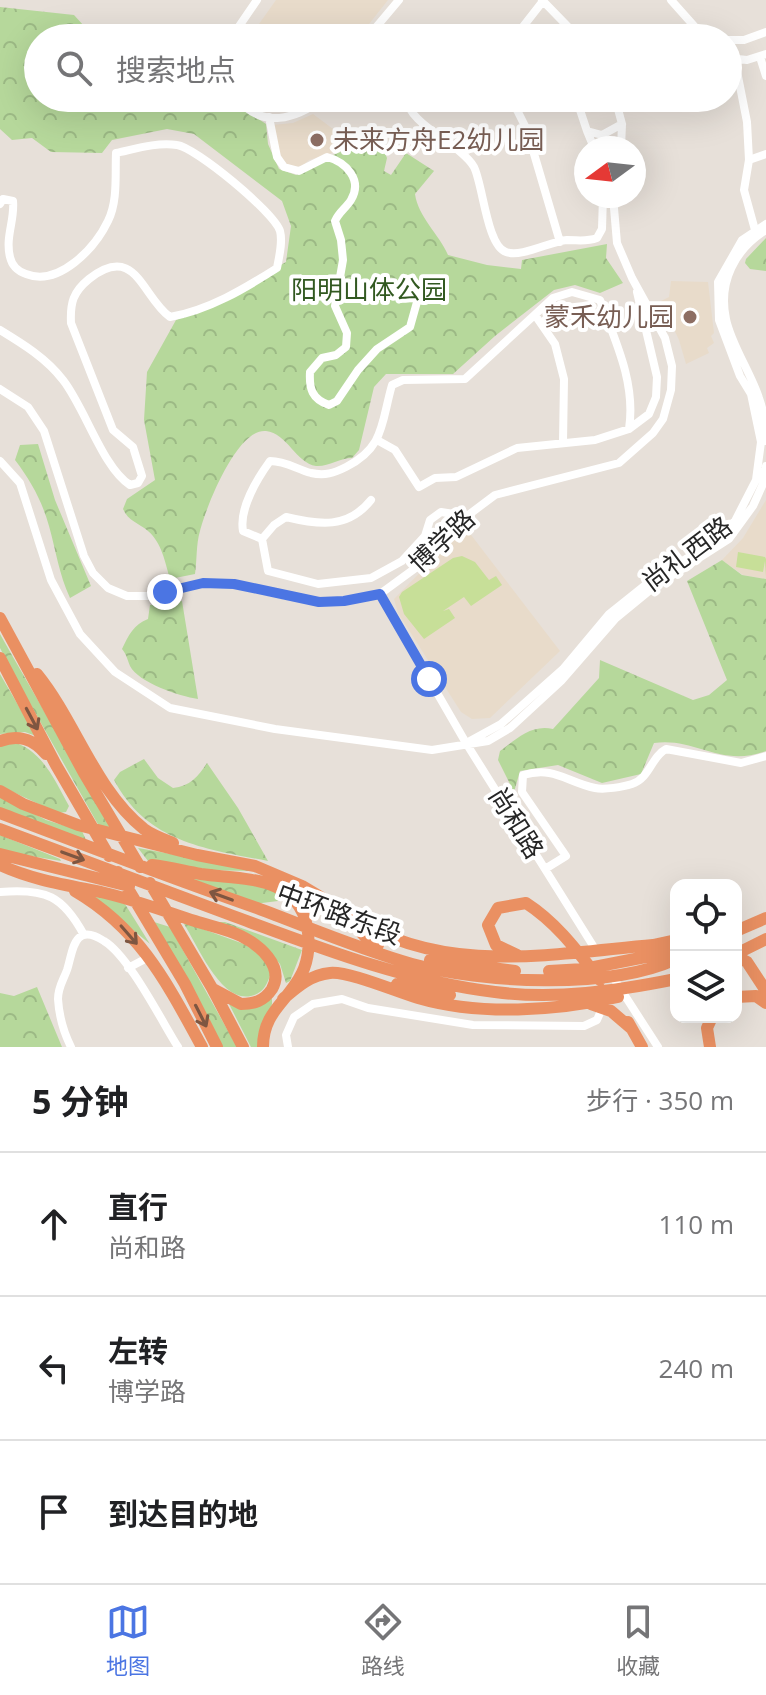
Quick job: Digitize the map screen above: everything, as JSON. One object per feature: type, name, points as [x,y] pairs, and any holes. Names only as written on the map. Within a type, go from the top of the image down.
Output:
[{"type":"highway","points":[[0,618],[84,773],[212,988],[243,1047]]},
{"type":"highway","points":[[16,647],[51,691],[121,807],[147,831],[197,855]]},
{"type":"highway","points":[[0,658],[56,765],[185,984],[217,1047]]},
{"type":"highway","points":[[0,741],[16,736],[27,739],[40,747],[56,765]]},
{"type":"highway","points":[[0,791],[23,804],[78,825],[255,866],[302,886],[370,929],[422,948],[457,955],[521,956],[670,941]]},
{"type":"highway","name":"中环路东段","points":[[0,813],[411,963],[498,978],[574,979],[605,977],[670,962]]},
{"type":"highway","name":"中环路东段","points":[[0,829],[319,947],[438,983],[498,993],[565,995],[611,992],[670,981]]},
{"type":"highway","points":[[0,854],[82,873],[230,915]]},
{"type":"highway","points":[[126,860],[202,874],[255,878],[281,888],[294,900],[306,920],[309,947],[303,972],[267,1019],[263,1047]]},
{"type":"highway","points":[[0,865],[68,887],[102,892],[240,935],[264,951],[272,964],[275,975],[273,987],[262,1000],[252,1004],[241,1004],[212,988]]},
{"type":"highway","points":[[68,887],[103,907],[149,957],[202,1047]]},
{"type":"highway","points":[[521,956],[508,952],[492,938],[488,925],[498,908],[526,903],[554,925],[584,959],[617,1004],[642,1047]]},
{"type":"highway","points":[[337,907],[371,943],[410,957],[574,979]]},
{"type":"highway","points":[[742,927],[763,919]]},
{"type":"highway","points":[[742,952],[766,939]]},
{"type":"highway","points":[[319,947],[359,973],[394,984],[514,1004],[576,1002],[598,1005],[621,1018],[632,1029]]},
{"type":"highway","points":[[510,971],[571,970],[670,952]]},
{"type":"highway","points":[[742,959],[766,991]]},
{"type":"highway","points":[[766,971],[766,983]]},
{"type":"highway","points":[[283,999],[303,982],[332,972],[421,999],[487,1008],[553,1009],[602,1001],[670,982]]},
{"type":"highway","points":[[742,997],[756,996],[766,1004]]},
{"type":"highway","points":[[703,1023],[701,1032],[708,1047]]},
{"type":"highway","points":[[708,1047],[709,1023]]},
{"type":"street","points":[[241,24],[257,0]]},
{"type":"street","points":[[379,24],[399,0]]},
{"type":"street","points":[[528,24],[543,0],[566,24]]},
{"type":"street","points":[[671,0],[692,24]]},
{"type":"street","points":[[742,40],[766,32]]},
{"type":"street","points":[[742,59],[763,56],[766,76]]},
{"type":"street","points":[[742,101],[747,122],[749,160],[744,190],[755,230]]},
{"type":"street","points":[[254,112],[277,119],[304,112]]},
{"type":"street","points":[[411,112],[451,143],[475,170],[498,246],[505,252],[597,238],[602,229],[603,208]]},
{"type":"street","points":[[518,112],[527,130],[560,242]]},
{"type":"street","points":[[581,112],[589,136]]},
{"type":"street","points":[[619,112],[622,136]]},
{"type":"street","points":[[269,117],[277,157],[284,167],[299,171],[327,157],[349,168],[355,182],[352,199],[335,221],[343,260],[335,306],[347,333],[346,347],[336,355],[322,358],[310,372],[309,386],[313,396],[329,405],[337,401],[377,349],[410,327],[417,302],[437,291]]},
{"type":"street","points":[[587,131],[602,135],[622,124]]},
{"type":"street","points":[[0,204],[3,199],[13,201],[14,212],[8,232],[10,256],[15,268],[43,278],[73,264],[96,241],[110,218],[116,180],[116,153],[157,144],[180,145],[201,157],[266,210],[280,231],[277,268],[194,312],[170,317],[160,310],[145,284],[133,272],[112,267],[83,285],[70,303],[71,323],[113,430],[133,447],[142,476],[138,483],[130,485],[119,478],[77,401],[48,363],[0,330]]},
{"type":"street","points":[[749,160],[766,154]]},
{"type":"street","name":"博学路","points":[[0,389],[28,407],[44,431],[84,556],[93,573],[108,588],[127,596],[149,596],[203,583],[234,584],[319,602],[380,594],[421,564],[467,516],[495,495],[619,463],[653,433],[663,419],[671,390],[672,366],[665,338],[617,243],[616,208]]},
{"type":"street","name":"尚礼西路","points":[[466,743],[501,724],[563,669],[609,614],[654,578],[701,550],[735,521],[756,480],[761,442],[751,394],[740,376],[719,320],[718,282],[742,240],[766,224]]},
{"type":"street","points":[[766,230],[748,242],[729,270],[724,287],[726,320],[759,397],[766,425],[766,441]]},
{"type":"street","points":[[377,440],[395,450],[419,487],[435,478],[456,477],[517,448],[595,440],[629,429],[649,414],[656,397],[657,377],[635,283]]},
{"type":"street","points":[[262,539],[243,531],[241,521],[261,473],[270,461],[285,461],[310,473],[331,475],[363,458],[375,447],[392,385],[403,380],[465,379],[553,298],[572,292],[600,300],[629,383],[633,408],[629,429]]},
{"type":"street","points":[[535,315],[555,344],[564,379],[563,442]]},
{"type":"street","name":"尚礼西路","points":[[0,461],[20,483],[51,580],[80,634],[115,672],[170,708],[275,729],[432,750],[488,741],[510,728],[561,681],[615,619],[654,587],[729,539],[753,506],[763,484],[766,466]]},
{"type":"street","points":[[262,539],[286,517],[310,523],[340,522],[360,514],[371,500]]},
{"type":"street","points":[[262,539],[268,571],[318,584],[371,578],[402,561],[425,536],[430,520],[441,512],[467,516]]},
{"type":"street","name":"尚和路","points":[[380,594],[466,743],[658,1047]]},
{"type":"street","points":[[545,869],[566,856],[522,792],[523,775],[556,772],[597,789],[633,784],[644,778],[658,754],[666,749],[741,763],[766,756]]},
{"type":"street","points":[[0,894],[48,899],[67,913],[82,936],[101,939],[118,952],[178,1047]]},
{"type":"street","points":[[71,1047],[62,1020],[59,992],[68,969],[69,953],[82,936]]},
{"type":"street","points":[[128,968],[149,957]]},
{"type":"street","points":[[288,1047],[286,1035],[294,1017],[313,1004],[342,999],[368,1008],[473,1025],[584,1026],[597,1020],[602,1001]]},
{"type":"shaded area","points":[[276,0],[388,0],[369,24],[259,24]]},
{"type":"shaded area","name":"未来方舟E2幼儿园","points":[[313,114],[345,138],[372,141],[293,167],[281,157],[272,125],[293,123]]},
{"type":"shaded area","name":"蒙禾幼儿园","points":[[671,281],[708,282],[714,343],[707,348],[709,353],[686,364],[661,301],[669,297]]},
{"type":"shaded area","points":[[766,500],[766,579],[743,575],[722,560],[743,538]]},
{"type":"shaded area","points":[[465,527],[560,651],[490,718],[472,719],[461,712],[398,613],[394,599]]},
{"type":"green space","name":"阳明山体公园","points":[[0,7],[74,15],[82,24],[24,24],[24,112],[248,112],[266,124],[268,144],[279,169],[296,175],[337,153],[380,142],[387,158],[384,171],[391,175],[406,153],[434,171],[415,194],[420,210],[448,255],[487,265],[521,269],[522,260],[607,244],[606,258],[623,283],[600,293],[575,285],[554,290],[453,374],[386,374],[374,387],[359,450],[352,458],[316,466],[303,460],[273,433],[255,433],[234,455],[216,488],[199,536],[195,574],[170,579],[157,541],[123,509],[127,499],[155,480],[144,420],[147,372],[176,320],[202,310],[286,262],[291,226],[282,201],[194,134],[167,129],[112,140],[102,153],[51,152],[32,138],[12,140],[0,129]]},
{"type":"green space","points":[[766,238],[766,271],[750,269],[745,263],[746,259]]},
{"type":"green space","points":[[38,444],[55,500],[91,586],[70,598],[43,508],[15,460],[20,445]]},
{"type":"green space","points":[[738,552],[765,557],[766,576],[765,561],[763,572],[736,567]]},
{"type":"green space","points":[[462,556],[475,562],[489,580],[496,576],[502,585],[471,606],[464,597],[443,611],[449,609],[455,618],[424,639],[404,614],[399,597],[453,558]]},
{"type":"green space","points":[[722,560],[742,575],[766,579],[766,751],[735,756],[683,744],[654,743],[641,774],[602,783],[558,765],[520,771],[514,792],[498,760],[500,751],[531,731],[553,729],[599,678],[600,660],[693,700],[709,695],[727,680],[687,581]]},
{"type":"green space","points":[[182,601],[198,699],[171,692],[142,678],[130,666],[122,649],[135,627],[148,619],[150,605]]},
{"type":"green space","points":[[0,634],[112,829],[100,828],[0,648]]},
{"type":"green space","points":[[0,674],[36,736],[25,732],[0,734]]},
{"type":"green space","points":[[10,741],[31,751],[46,766],[69,806],[66,812],[58,813],[0,786],[0,746]]},
{"type":"green space","points":[[144,759],[158,778],[173,788],[193,780],[207,763],[238,808],[268,861],[222,852],[180,839],[143,817],[114,780],[120,772]]},
{"type":"green space","points":[[0,796],[46,820],[82,831],[86,840],[0,809]]},
{"type":"green space","points":[[0,835],[60,859],[61,861],[0,851]]},
{"type":"green space","points":[[138,848],[258,871],[193,870],[148,861]]},
{"type":"green space","points":[[183,877],[256,881],[282,895],[278,901],[254,904]]},
{"type":"green space","points":[[88,893],[125,904],[150,944]]},
{"type":"green space","points":[[154,922],[170,927],[237,1047],[222,1047]]},
{"type":"green space","points":[[214,922],[225,922],[302,950],[290,981],[286,983],[280,964],[265,948]]},
{"type":"green space","points":[[186,923],[244,944],[263,956],[271,973],[262,990],[251,996],[240,996],[230,991],[212,971]]},
{"type":"green space","points":[[37,987],[62,1047],[0,1047],[0,993],[14,996]]},
{"type":"green space","points":[[272,998],[258,1047],[251,1047],[229,1004],[251,1008]]},
{"type":"place","name":"未来方舟E2幼儿园","points":[[317,140]]},
{"type":"place","name":"蒙禾幼儿园","points":[[690,317]]},
{"type":"route","points":[[165,592],[203,583],[234,584],[319,602],[380,594],[429,679]]}]
